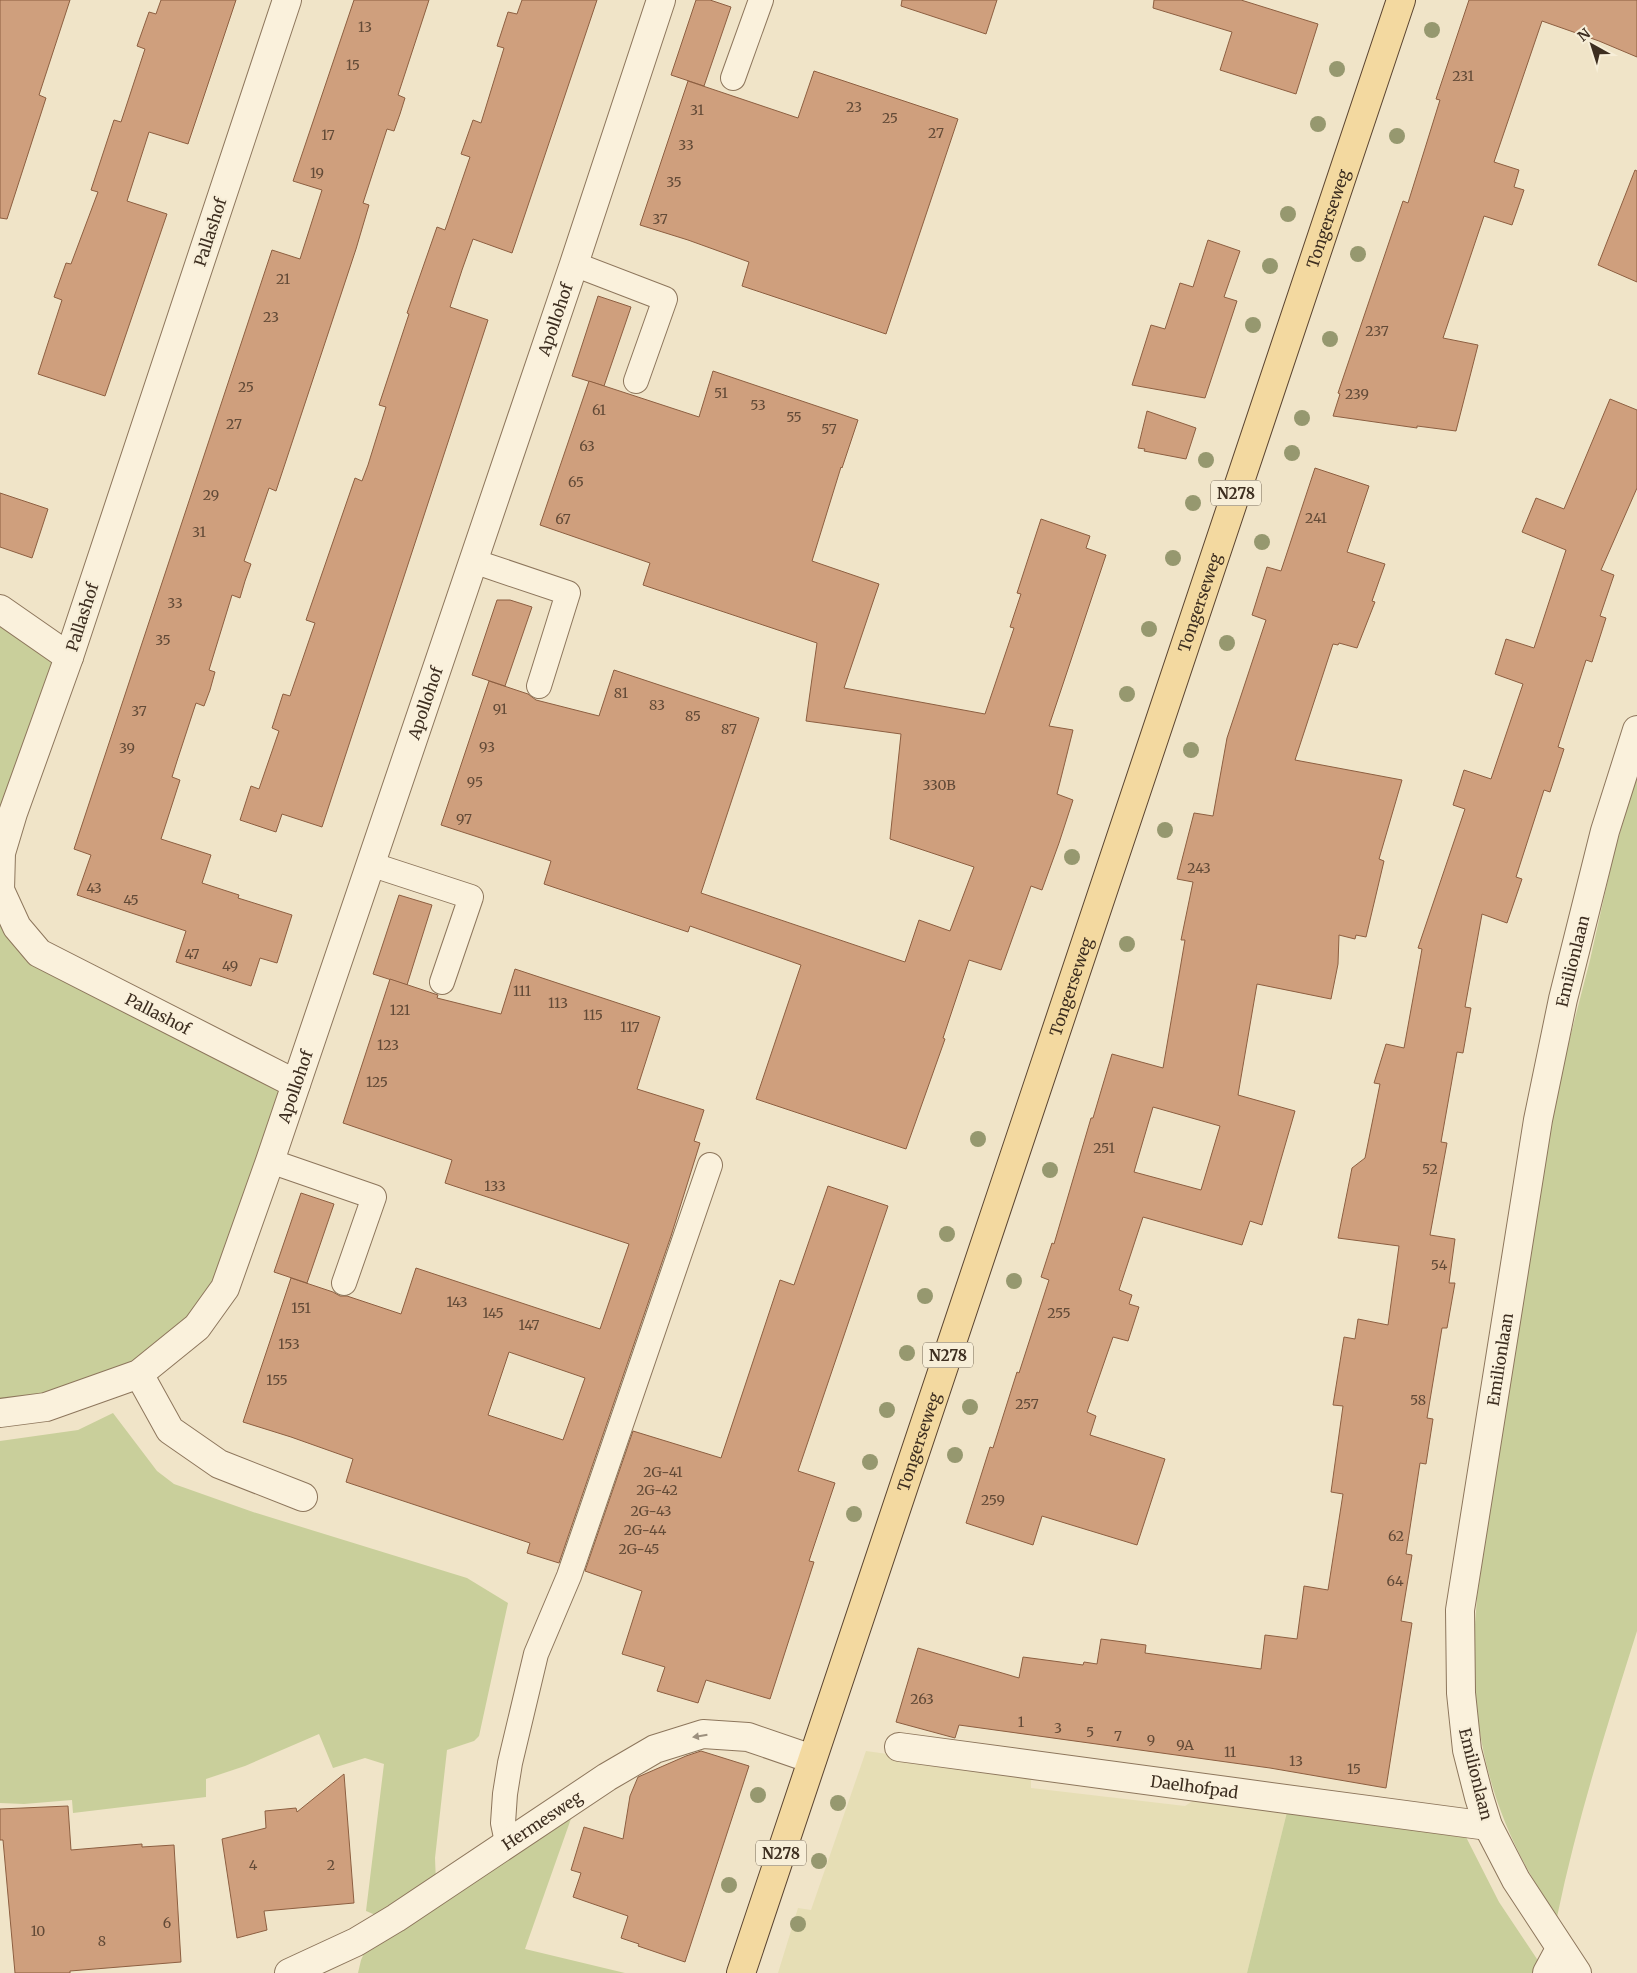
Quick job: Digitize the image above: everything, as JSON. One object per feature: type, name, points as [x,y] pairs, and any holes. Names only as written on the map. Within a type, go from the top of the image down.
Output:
[{"type":"main road","name":"Tongerseweg","points":[[741,1973],[1401,0]]},
{"type":"street","name":"Pallashof","points":[[287,0],[69,657],[13,813],[1,853],[0,890],[17,926],[38,953],[296,1084]]},
{"type":"street","name":"Apollohof","points":[[0,1412],[46,1407],[139,1374],[197,1327],[225,1288],[270,1161],[574,264],[661,0]]},
{"type":"street","points":[[0,608],[69,657]]},
{"type":"street","name":"Emilionlaan","points":[[1577,1973],[1560,1950],[1516,1880],[1488,1826],[1467,1750],[1464,1727],[1459,1671],[1460,1610],[1538,1120],[1563,999],[1602,840],[1637,730]]},
{"type":"street","points":[[139,1374],[170,1430],[219,1464],[302,1497]]},
{"type":"street","name":"Hermesweg","points":[[289,1973],[356,1942],[388,1923],[507,1842],[607,1777],[655,1749],[678,1740],[703,1734],[748,1737],[812,1759]]},
{"type":"street","name":"Daelhofpad","points":[[899,1748],[1488,1826]]},
{"type":"street","points":[[1547,1973],[1560,1950]]},
{"type":"lane","points":[[733,78],[761,0]]},
{"type":"lane","points":[[574,264],[665,298],[636,381]]},
{"type":"lane","points":[[473,561],[568,593],[539,686]]},
{"type":"lane","points":[[370,864],[471,897],[442,982]]},
{"type":"lane","points":[[270,1161],[374,1197],[344,1283]]},
{"type":"lane","points":[[507,1842],[503,1823],[505,1794],[510,1763],[536,1654],[569,1576],[710,1165]]},
{"type":"shaded area","points":[[866,1751],[1031,1774],[1031,1788],[1185,1806],[1197,1798],[1287,1812],[1247,1973],[778,1973],[798,1908],[811,1910]]},
{"type":"green space","points":[[0,619],[59,660],[0,818]]},
{"type":"green space","points":[[1637,775],[1637,1631],[1583,1809],[1557,1917],[1521,1857],[1495,1795],[1486,1763],[1476,1696],[1474,1652],[1477,1596],[1549,1132],[1614,853]]},
{"type":"green space","points":[[0,920],[283,1091],[219,1278],[186,1327],[131,1370],[42,1397],[0,1402]]},
{"type":"green space","points":[[113,1413],[157,1471],[174,1484],[253,1512],[467,1578],[508,1603],[479,1736],[474,1741],[447,1750],[435,1858],[436,1883],[378,1916],[366,1911],[384,1764],[365,1758],[333,1768],[319,1734],[245,1766],[206,1779],[206,1797],[73,1813],[72,1800],[24,1804],[0,1803],[0,1441],[78,1430]]},
{"type":"green space","points":[[1287,1812],[1453,1832],[1466,1837],[1499,1902],[1541,1965],[1537,1973],[1247,1973]]},
{"type":"green space","points":[[573,1813],[525,1949],[625,1973],[358,1973],[361,1960],[368,1945]]},
{"type":"building","points":[[0,0],[70,0],[39,95],[46,98],[7,219],[0,218]]},
{"type":"building","points":[[161,0],[236,0],[188,144],[149,132],[127,201],[167,214],[105,396],[38,374],[62,300],[54,297],[66,263],[71,264],[98,192],[91,190],[114,120],[121,122],[145,49],[137,46],[149,12],[156,14]]},
{"type":"building","points":[[354,0],[429,0],[398,95],[405,98],[394,131],[387,129],[363,203],[369,205],[356,249],[276,491],[269,488],[244,561],[251,564],[240,598],[232,595],[209,670],[215,672],[210,690],[204,706],[196,703],[177,761],[172,777],[180,780],[161,839],[211,855],[202,883],[239,895],[238,898],[292,915],[277,963],[260,958],[251,986],[176,962],[186,931],[77,895],[91,855],[74,849],[272,250],[300,259],[322,190],[293,181]]},
{"type":"building","points":[[522,0],[597,0],[512,253],[473,239],[462,270],[450,307],[488,320],[322,827],[282,814],[276,832],[240,820],[251,786],[259,789],[279,731],[272,728],[283,694],[290,696],[315,623],[306,620],[355,478],[362,481],[368,465],[386,407],[379,405],[409,314],[407,313],[437,227],[445,230],[470,157],[461,154],[473,120],[481,123],[504,48],[497,46],[508,12],[517,14]]},
{"type":"building","points":[[696,0],[710,0],[731,7],[704,86],[671,75]]},
{"type":"building","points":[[902,0],[997,0],[986,34],[901,6]]},
{"type":"building","points":[[1154,0],[1241,0],[1318,24],[1296,94],[1220,70],[1232,32],[1153,8]]},
{"type":"building","points":[[1469,0],[1637,0],[1637,57],[1542,21],[1494,162],[1519,170],[1514,187],[1524,190],[1512,225],[1484,216],[1443,338],[1478,345],[1456,431],[1417,426],[1417,428],[1333,416],[1340,394],[1338,393],[1403,201],[1408,203],[1440,100],[1436,99]]},
{"type":"building","points":[[814,71],[958,119],[886,334],[742,286],[749,262],[640,225],[688,81],[798,118]]},
{"type":"building","points":[[1635,170],[1637,171],[1637,282],[1598,265]]},
{"type":"building","points":[[1208,240],[1240,251],[1224,297],[1237,301],[1205,398],[1132,385],[1151,325],[1165,329],[1180,283],[1193,287]]},
{"type":"building","points":[[598,296],[631,307],[604,386],[572,376]]},
{"type":"building","points":[[713,371],[858,420],[841,467],[812,561],[879,584],[844,688],[985,714],[1014,628],[1010,627],[1021,594],[1017,593],[1041,519],[1090,536],[1086,548],[1106,555],[1049,726],[1073,730],[1057,794],[1073,800],[1059,843],[1042,890],[1031,886],[1001,970],[969,960],[943,1038],[945,1039],[906,1149],[756,1099],[801,965],[690,926],[688,932],[544,884],[551,861],[441,825],[489,681],[528,694],[536,700],[599,716],[614,670],[759,718],[701,893],[905,962],[919,920],[950,931],[974,867],[890,839],[901,734],[806,721],[817,643],[643,585],[650,563],[540,525],[589,381],[699,417]]},
{"type":"building","points":[[1610,399],[1637,410],[1637,488],[1601,570],[1614,575],[1600,616],[1606,618],[1592,662],[1586,660],[1558,747],[1564,749],[1550,792],[1544,790],[1516,877],[1522,879],[1507,923],[1482,914],[1465,1007],[1471,1008],[1463,1053],[1457,1052],[1441,1142],[1447,1143],[1430,1235],[1455,1239],[1449,1283],[1455,1283],[1447,1328],[1442,1328],[1427,1418],[1433,1419],[1426,1464],[1420,1463],[1406,1554],[1412,1555],[1401,1621],[1412,1623],[1386,1788],[1270,1768],[959,1725],[955,1738],[896,1722],[918,1648],[1019,1678],[1023,1657],[1083,1665],[1084,1662],[1097,1664],[1101,1639],[1146,1645],[1145,1653],[1261,1669],[1265,1635],[1297,1639],[1304,1586],[1328,1590],[1343,1494],[1331,1492],[1343,1406],[1333,1405],[1344,1337],[1355,1339],[1358,1319],[1388,1325],[1399,1246],[1338,1238],[1352,1168],[1365,1158],[1380,1084],[1374,1083],[1386,1044],[1404,1048],[1422,949],[1418,948],[1465,809],[1453,805],[1464,770],[1491,779],[1523,684],[1495,674],[1506,639],[1534,648],[1566,550],[1522,532],[1536,498],[1564,509]]},
{"type":"building","points":[[1147,411],[1196,428],[1186,459],[1144,451],[1145,449],[1138,448]]},
{"type":"building","points":[[1315,468],[1369,486],[1347,552],[1385,564],[1372,601],[1375,602],[1357,648],[1339,643],[1338,645],[1333,644],[1295,760],[1402,780],[1379,859],[1384,861],[1366,937],[1356,935],[1355,939],[1339,935],[1338,964],[1331,999],[1257,984],[1238,1095],[1295,1111],[1262,1225],[1250,1221],[1242,1245],[1143,1217],[1119,1290],[1132,1295],[1129,1304],[1139,1307],[1128,1341],[1113,1337],[1087,1412],[1096,1416],[1090,1435],[1165,1459],[1137,1545],[1042,1516],[1033,1545],[966,1523],[990,1447],[993,1448],[1049,1280],[1041,1277],[1052,1243],[1054,1244],[1112,1054],[1163,1068],[1185,940],[1181,940],[1193,882],[1177,879],[1194,813],[1213,816],[1227,738],[1266,620],[1252,615],[1267,567],[1281,571]],"holes":[[[1153,1107],[1220,1126],[1201,1190],[1134,1172]]]},
{"type":"building","points":[[0,493],[48,509],[32,558],[0,547]]},
{"type":"building","points":[[497,600],[510,600],[532,607],[505,686],[472,675]]},
{"type":"building","points":[[399,895],[432,905],[407,985],[373,974]]},
{"type":"building","points":[[515,969],[660,1017],[637,1089],[704,1110],[694,1141],[700,1143],[671,1236],[559,1563],[527,1553],[530,1543],[346,1482],[353,1459],[243,1422],[291,1278],[340,1296],[347,1296],[401,1314],[416,1268],[600,1329],[629,1244],[445,1183],[452,1160],[343,1123],[390,979],[438,995],[437,998],[501,1014]],"holes":[[[509,1352],[585,1378],[563,1440],[488,1415]]]},
{"type":"building","points":[[828,1186],[888,1206],[798,1471],[835,1483],[809,1561],[814,1562],[770,1699],[706,1680],[698,1703],[657,1691],[665,1667],[622,1654],[642,1591],[585,1571],[633,1431],[721,1458],[780,1280],[794,1285]]},
{"type":"building","points":[[301,1193],[334,1204],[307,1283],[274,1272]]},
{"type":"building","points":[[701,1751],[749,1766],[685,1962],[638,1946],[639,1944],[621,1938],[628,1916],[573,1897],[581,1873],[571,1870],[584,1827],[623,1839],[630,1796],[638,1777]]},
{"type":"building","points":[[344,1774],[354,1903],[264,1911],[267,1930],[237,1938],[222,1839],[266,1828],[265,1811],[296,1808],[297,1812]]},
{"type":"building","points":[[68,1806],[71,1850],[142,1844],[142,1847],[174,1845],[181,1962],[70,1971],[70,1973],[15,1973],[3,1840],[0,1840],[0,1809]]}]
